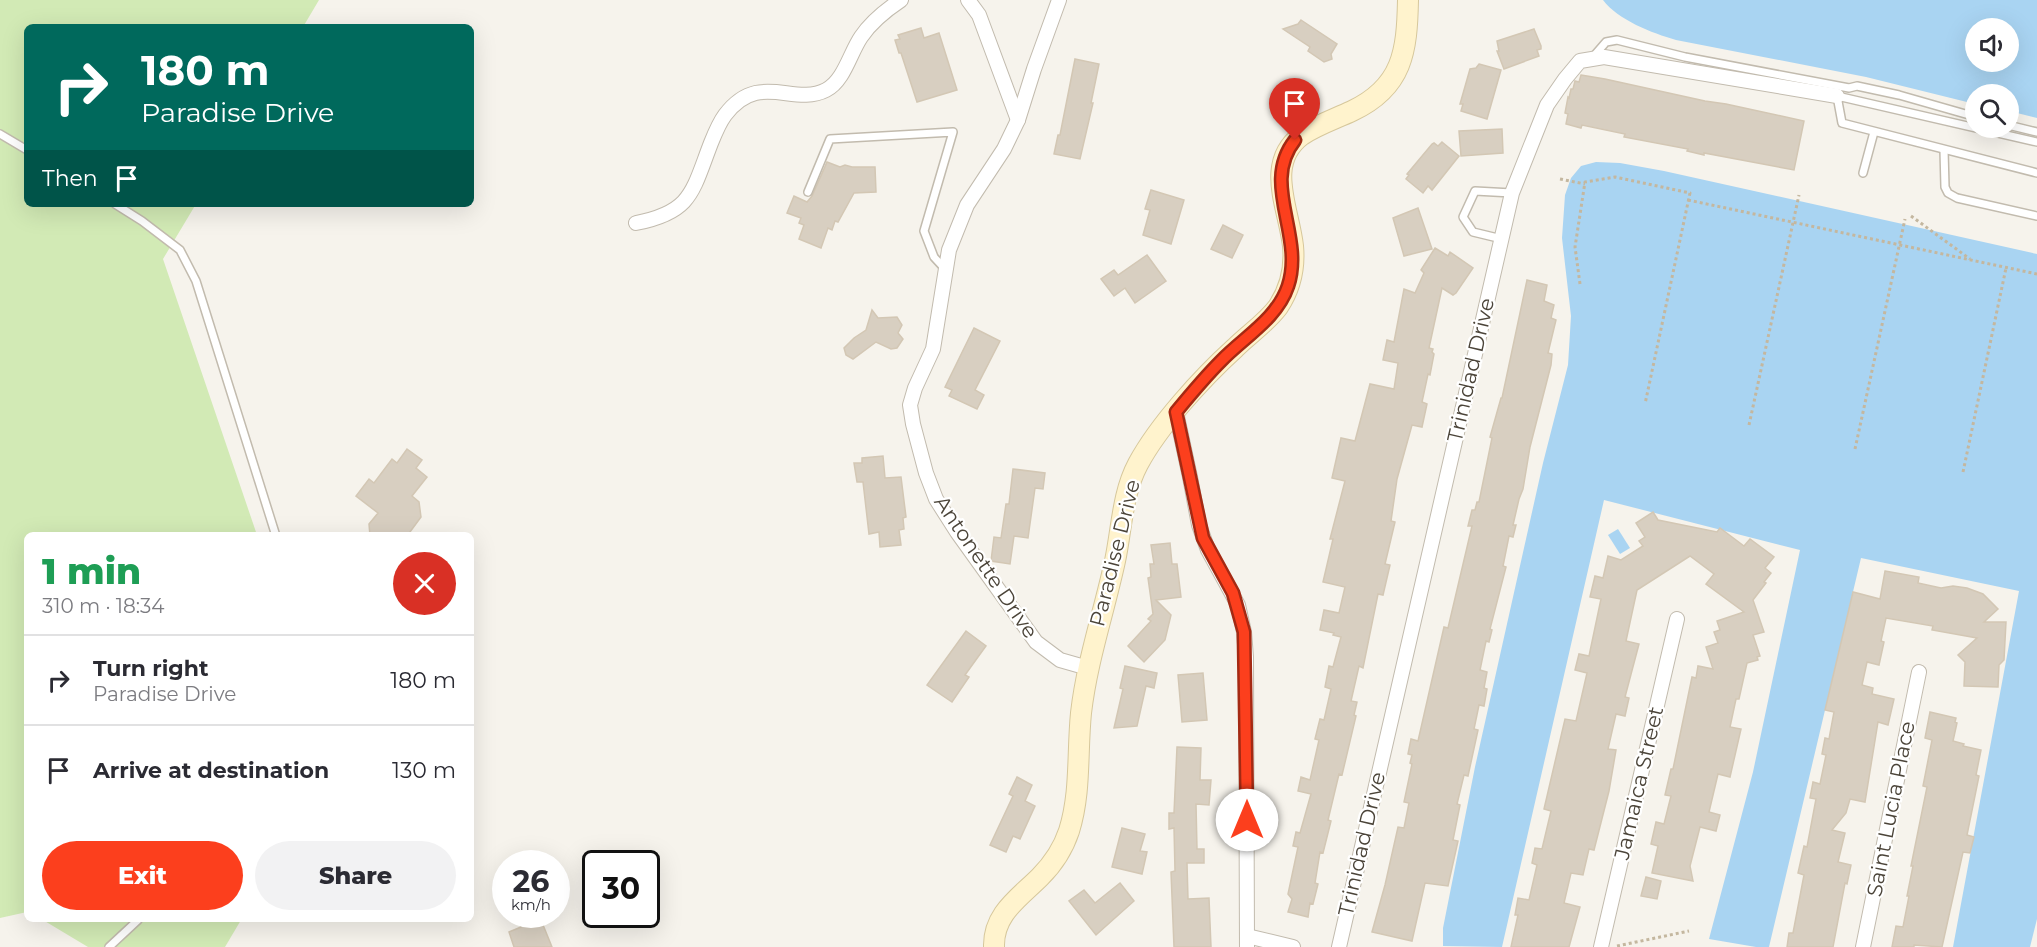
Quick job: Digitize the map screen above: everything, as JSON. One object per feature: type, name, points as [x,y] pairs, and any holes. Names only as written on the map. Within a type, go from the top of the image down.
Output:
[{"type":"street","points":[[636,223],[663,217],[684,203],[693,188],[720,123],[734,104],[747,96],[762,92],[804,94],[827,90],[840,76],[867,29],[901,0]]},
{"type":"street","points":[[968,0],[979,15],[1018,120]]},
{"type":"street","name":"Antonette Drive","points":[[1059,0],[1018,120],[1004,149],[967,205],[949,250],[933,349],[915,388],[910,405],[926,473],[936,499],[957,532],[1029,634],[1044,650],[1060,660],[1088,668]]},
{"type":"street","name":"Paradise Drive","points":[[994,947],[995,932],[1003,914],[1016,898],[1048,868],[1063,845],[1068,832],[1076,800],[1081,716],[1088,668],[1115,562],[1128,487],[1143,456],[1176,412],[1221,361],[1268,318],[1284,297],[1293,262],[1291,235],[1281,185],[1281,168],[1286,152],[1302,135],[1364,105],[1391,82],[1400,66],[1405,49],[1408,0]]},
{"type":"street","points":[[1591,59],[1604,57],[1837,96]]},
{"type":"street","name":"Trinidad Drive","points":[[1338,947],[1512,193],[1547,105],[1580,61],[1591,59]]},
{"type":"street","points":[[1176,412],[1203,538],[1233,593],[1244,632],[1247,942],[1293,947]]},
{"type":"street","name":"Jamaica Street","points":[[1602,947],[1677,619]]},
{"type":"street","name":"Saint Lucia Place","points":[[1863,947],[1919,672]]},
{"type":"lane","points":[[1591,59],[1606,42],[1617,40],[1685,57],[1849,88],[1857,87],[1899,95],[1965,114]]},
{"type":"lane","points":[[2037,142],[1837,96],[1842,123],[2037,173]]},
{"type":"lane","points":[[2019,128],[2037,132]]},
{"type":"lane","points":[[808,192],[830,139],[952,132],[924,231],[934,257],[946,270]]},
{"type":"lane","points":[[1863,173],[1874,132]]},
{"type":"lane","points":[[0,134],[24,148]]},
{"type":"lane","points":[[1944,150],[1945,187],[1948,193],[1957,198],[2037,216]]},
{"type":"lane","points":[[1502,239],[1473,232],[1463,217],[1475,191],[1512,193]]},
{"type":"lane","points":[[120,207],[180,250],[196,281],[275,532]]},
{"type":"lane","points":[[109,947],[136,922]]},
{"type":"path","points":[[1560,179],[1585,184],[1585,182],[1615,177],[1690,193],[1645,404]]},
{"type":"path","points":[[1580,284],[1575,247],[1585,184]]},
{"type":"path","points":[[1749,425],[1799,195]]},
{"type":"path","points":[[1688,200],[2037,274]]},
{"type":"path","points":[[1911,216],[1972,260]]},
{"type":"path","points":[[1855,449],[1905,219]]},
{"type":"path","points":[[1963,472],[2006,268]]},
{"type":"path","points":[[1617,946],[1689,931]]},
{"type":"green space","points":[[0,0],[319,0],[305,24],[24,24],[24,207],[194,207],[163,259],[256,532],[24,532],[24,913],[0,918]]},
{"type":"green space","points":[[46,922],[240,922],[225,947],[88,947]]},
{"type":"water","points":[[1603,0],[2037,0],[2037,118],[2019,114],[2019,84],[1965,84],[1965,102],[1866,77],[1676,40],[1636,25],[1617,14]]},
{"type":"water","points":[[1596,162],[1620,163],[1664,171],[2037,254],[2037,919],[2030,947],[1953,947],[2019,591],[1861,558],[1769,947],[1709,939],[1753,772],[1800,550],[1604,500],[1502,947],[1443,946],[1443,928],[1475,767],[1543,463],[1568,365],[1571,316],[1562,238],[1565,195],[1571,178],[1581,166]]},
{"type":"water","points":[[1618,529],[1630,548],[1620,554],[1608,535]]},
{"type":"building","points":[[1301,20],[1337,44],[1331,54],[1332,59],[1324,62],[1308,51],[1310,47],[1283,29],[1298,24]]},
{"type":"building","points":[[921,28],[924,38],[939,33],[957,90],[917,102],[895,40],[900,39],[898,35]]},
{"type":"building","points":[[1534,29],[1541,46],[1541,49],[1537,50],[1539,56],[1504,69],[1497,51],[1499,51],[1497,41]]},
{"type":"building","points":[[1075,59],[1099,64],[1080,159],[1054,154]]},
{"type":"building","points":[[1479,64],[1501,70],[1487,119],[1461,111],[1463,104],[1460,104],[1470,69],[1476,68]]},
{"type":"building","points":[[1581,75],[1804,121],[1794,170],[1704,153],[1704,155],[1687,151],[1688,149],[1624,137],[1625,134],[1566,124],[1568,114],[1565,113],[1568,97],[1575,81],[1579,82]]},
{"type":"building","points":[[1502,129],[1503,153],[1461,156],[1459,131]]},
{"type":"building","points":[[1442,142],[1459,156],[1432,190],[1428,186],[1423,193],[1406,179],[1409,175],[1407,174],[1432,144],[1438,146]]},
{"type":"building","points":[[827,162],[840,167],[845,165],[875,167],[876,192],[854,193],[838,222],[835,221],[832,230],[828,228],[821,248],[799,239],[804,225],[799,223],[801,218],[787,213],[794,196],[807,202],[812,196]]},
{"type":"building","points":[[1151,190],[1184,200],[1171,244],[1143,235],[1150,210],[1145,209]]},
{"type":"building","points":[[1418,208],[1432,249],[1404,256],[1393,218]]},
{"type":"building","points":[[1223,225],[1243,235],[1232,258],[1211,249]]},
{"type":"building","points":[[1435,248],[1448,256],[1450,252],[1473,268],[1453,295],[1442,288],[1429,348],[1433,349],[1434,354],[1422,402],[1427,404],[1422,427],[1412,425],[1397,479],[1391,521],[1395,522],[1385,564],[1390,565],[1383,595],[1378,594],[1363,668],[1359,666],[1351,701],[1357,702],[1354,715],[1356,716],[1342,775],[1339,774],[1323,853],[1320,852],[1315,883],[1318,884],[1313,904],[1310,903],[1308,917],[1288,912],[1292,899],[1288,894],[1298,847],[1293,846],[1296,832],[1300,833],[1311,794],[1298,791],[1301,777],[1310,780],[1319,740],[1315,739],[1320,719],[1324,720],[1331,689],[1325,687],[1329,666],[1333,667],[1341,637],[1320,630],[1324,610],[1339,613],[1345,587],[1323,582],[1333,539],[1330,539],[1345,481],[1332,478],[1341,438],[1355,441],[1370,384],[1394,389],[1398,363],[1383,360],[1387,340],[1394,342],[1404,289],[1415,293],[1424,273],[1421,270]]},
{"type":"building","points":[[1147,255],[1166,281],[1135,303],[1125,288],[1114,296],[1101,279],[1114,270],[1118,275]]},
{"type":"building","points":[[1527,280],[1547,285],[1544,301],[1554,305],[1551,318],[1556,320],[1548,353],[1552,354],[1551,365],[1513,525],[1516,525],[1513,537],[1509,536],[1503,566],[1506,567],[1490,629],[1492,630],[1489,642],[1486,641],[1480,670],[1487,672],[1484,688],[1487,689],[1484,706],[1479,705],[1474,729],[1478,730],[1468,776],[1464,775],[1457,804],[1460,805],[1453,840],[1458,841],[1448,886],[1425,883],[1412,941],[1372,932],[1398,827],[1404,828],[1409,803],[1404,802],[1412,764],[1410,763],[1412,755],[1408,754],[1411,739],[1418,741],[1444,627],[1448,628],[1472,526],[1468,526],[1472,510],[1475,510],[1479,502],[1492,438],[1490,437],[1502,398]]},
{"type":"building","points":[[872,310],[878,318],[897,317],[902,325],[898,333],[903,339],[897,348],[891,349],[876,342],[853,359],[846,355],[844,348],[866,330]]},
{"type":"building","points":[[974,328],[1000,341],[975,390],[984,395],[977,409],[949,396],[952,390],[945,387]]},
{"type":"building","points":[[407,449],[422,460],[416,468],[427,477],[412,496],[419,502],[421,517],[410,532],[370,532],[369,524],[378,513],[356,496],[369,479],[374,483],[392,459],[397,463]]},
{"type":"building","points":[[883,456],[885,478],[901,477],[906,517],[903,518],[904,529],[899,530],[901,545],[880,547],[879,532],[869,534],[863,482],[857,482],[854,463],[862,463],[862,458]]},
{"type":"building","points":[[1013,469],[1045,473],[1043,489],[1035,488],[1028,538],[1014,536],[1010,564],[991,561],[994,537],[1001,538],[1006,504],[1009,504]]},
{"type":"building","points":[[1653,512],[1658,520],[1717,532],[1720,528],[1744,546],[1750,539],[1774,557],[1765,568],[1771,573],[1753,600],[1764,632],[1753,635],[1760,656],[1757,657],[1758,660],[1747,663],[1739,699],[1736,699],[1730,727],[1741,729],[1730,777],[1718,774],[1709,812],[1720,815],[1716,831],[1700,827],[1690,866],[1693,881],[1652,873],[1658,846],[1651,844],[1656,822],[1664,824],[1671,796],[1665,795],[1671,769],[1673,769],[1692,677],[1696,678],[1698,666],[1713,669],[1706,647],[1718,643],[1714,632],[1720,630],[1717,621],[1744,612],[1706,584],[1714,574],[1690,556],[1637,590],[1626,641],[1639,644],[1625,697],[1629,698],[1625,716],[1616,714],[1608,749],[1616,750],[1609,791],[1594,850],[1589,849],[1583,875],[1571,873],[1564,903],[1580,907],[1569,947],[1511,947],[1518,915],[1515,915],[1518,898],[1529,900],[1537,865],[1532,863],[1535,848],[1542,849],[1551,811],[1544,809],[1565,719],[1576,721],[1587,673],[1575,670],[1579,654],[1589,656],[1601,599],[1590,597],[1595,576],[1603,578],[1608,556],[1621,560],[1643,546],[1639,541],[1645,537],[1636,523]]},
{"type":"building","points":[[1170,543],[1172,564],[1177,564],[1181,597],[1156,600],[1171,615],[1165,640],[1144,662],[1128,646],[1151,621],[1148,619],[1153,614],[1148,578],[1151,577],[1150,564],[1154,564],[1151,545]]},
{"type":"building","points":[[1885,571],[1919,577],[1918,583],[1941,588],[1953,586],[1967,588],[1983,594],[1998,609],[1984,622],[2006,622],[2004,660],[1999,665],[1998,687],[1964,686],[1965,662],[1958,655],[1977,638],[1932,630],[1933,626],[1886,618],[1879,665],[1867,662],[1862,685],[1873,688],[1872,694],[1894,699],[1888,725],[1878,722],[1865,802],[1850,799],[1846,813],[1832,830],[1845,833],[1838,862],[1851,865],[1847,884],[1845,883],[1833,947],[1787,947],[1789,933],[1793,933],[1804,875],[1798,873],[1804,846],[1807,847],[1816,799],[1810,798],[1813,782],[1820,784],[1826,755],[1822,754],[1825,738],[1829,739],[1834,712],[1825,710],[1853,592],[1880,599]]},
{"type":"building","points":[[966,631],[986,646],[965,675],[969,677],[952,702],[927,685]]},
{"type":"building","points":[[1125,666],[1157,673],[1154,688],[1146,686],[1137,726],[1114,728],[1123,689],[1120,688]]},
{"type":"building","points":[[1203,673],[1207,720],[1182,722],[1178,675]]},
{"type":"building","points":[[1930,712],[1956,718],[1953,741],[1981,750],[1976,775],[1979,776],[1967,835],[1974,837],[1970,853],[1963,852],[1942,947],[1914,945],[1914,947],[1892,947],[1896,926],[1903,927],[1913,866],[1911,866],[1927,787],[1923,786],[1932,740],[1925,738]]},
{"type":"building","points":[[1177,747],[1201,748],[1200,780],[1211,780],[1209,805],[1196,804],[1197,849],[1204,849],[1204,863],[1187,863],[1188,899],[1209,898],[1211,947],[1174,947],[1171,872],[1175,871],[1174,828],[1169,829],[1169,813],[1174,813]]},
{"type":"building","points":[[1017,777],[1032,785],[1025,801],[1035,806],[1020,839],[1013,836],[1006,852],[990,845],[1013,796],[1009,794]]},
{"type":"building","points":[[1122,828],[1145,834],[1140,851],[1147,852],[1142,874],[1112,867]]},
{"type":"building","points":[[1646,877],[1661,881],[1657,899],[1641,896]]},
{"type":"building","points":[[1120,883],[1134,901],[1096,935],[1069,901],[1084,890],[1095,903]]},
{"type":"building","points":[[519,928],[544,928],[552,947],[514,947],[509,932]]},
{"type":"route","points":[[1247,820],[1246,657],[1242,618],[1233,593],[1203,538],[1176,412],[1221,361],[1274,312],[1284,297],[1292,271],[1293,252],[1280,177],[1286,152],[1295,140]]}]
